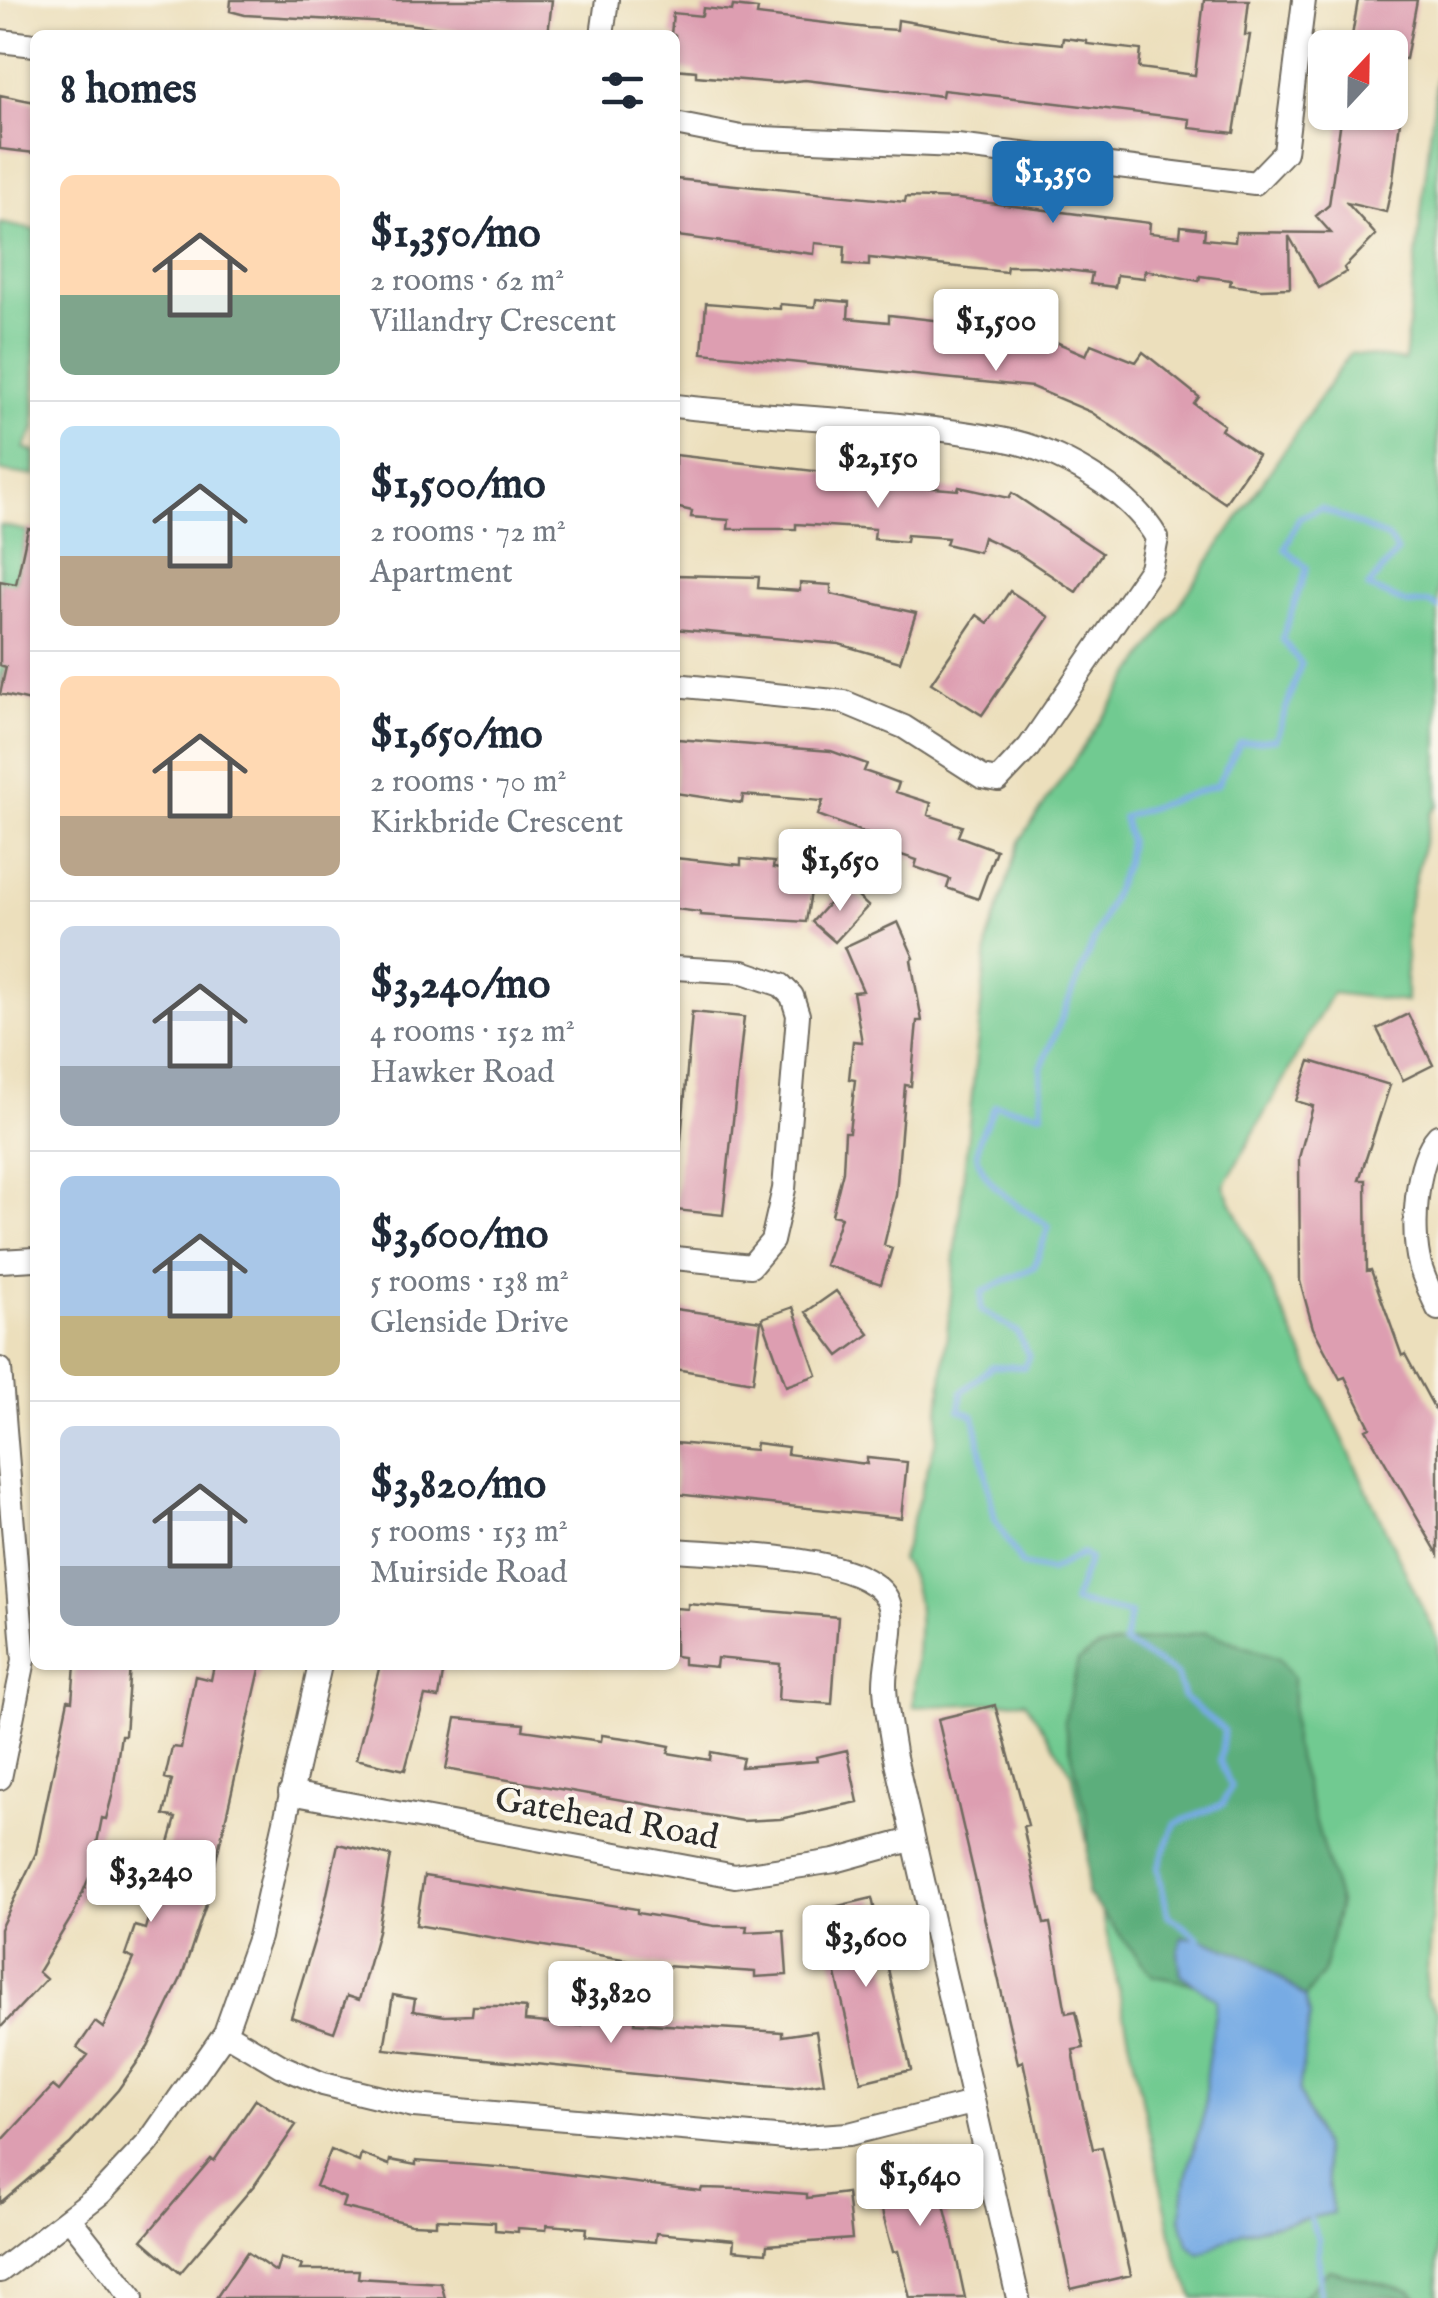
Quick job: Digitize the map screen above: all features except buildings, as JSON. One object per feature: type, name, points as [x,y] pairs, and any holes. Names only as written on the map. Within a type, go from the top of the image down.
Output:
[{"type":"street","points":[[603,30],[607,0]]},
{"type":"street","points":[[680,125],[740,137],[957,146],[1255,182],[1285,152],[1304,0]]},
{"type":"street","points":[[0,41],[30,44]]},
{"type":"street","points":[[680,407],[1003,439],[1066,462],[1139,510],[1157,538],[1151,568],[1028,747],[998,780],[982,777],[874,711],[844,702],[680,686]]},
{"type":"street","points":[[680,969],[764,978],[792,996],[798,1015],[784,1189],[772,1241],[752,1266],[680,1259]]},
{"type":"street","points":[[1438,1136],[1428,1150],[1418,1236],[1420,1263],[1438,1309]]},
{"type":"street","points":[[0,1262],[30,1259]]},
{"type":"street","points":[[0,1369],[24,1660],[0,1778]]},
{"type":"street","points":[[680,1550],[825,1564],[863,1576],[883,1592],[890,1605],[884,1689],[911,1840],[1018,2298]]},
{"type":"street","points":[[0,2270],[70,2219],[148,2143],[226,2032],[259,1937],[319,1670]]},
{"type":"street","name":"Gatehead Road","points":[[290,1794],[735,1876],[835,1862],[911,1840]]},
{"type":"street","points":[[226,2032],[281,2066],[324,2084],[414,2106],[788,2138],[849,2134],[972,2103]]},
{"type":"street","points":[[70,2219],[132,2298]]},
{"type":"green space","points":[[1438,67],[1438,805],[1431,814],[1406,916],[1406,1002],[1332,993],[1224,1186],[1438,1641],[1438,1842],[1425,1995],[1438,2012],[1438,2298],[1194,2298],[1176,2256],[1072,1773],[1025,1701],[913,1707],[918,1610],[910,1574],[901,1560],[936,1440],[988,940],[1021,839],[1350,353],[1404,361]]},
{"type":"green space","points":[[0,223],[30,229],[30,438],[24,448],[30,450],[30,475],[0,471]]},
{"type":"green space","points":[[0,525],[28,531],[10,601],[21,604],[0,695]]},
{"type":"green space","points":[[1206,1632],[1279,1659],[1293,1677],[1293,1743],[1339,1903],[1323,1973],[1305,1997],[1252,1958],[1181,1973],[1196,1984],[1153,1976],[1087,1894],[1088,1821],[1064,1722],[1078,1661],[1099,1647]]},
{"type":"green space","points":[[1329,2270],[1410,2291],[1418,2298],[1301,2298]]},
{"type":"water","points":[[1182,1937],[1199,1938],[1252,1958],[1305,1997],[1310,2015],[1299,2092],[1322,2146],[1333,2213],[1242,2232],[1200,2254],[1188,2245],[1181,2218],[1186,2177],[1205,2109],[1217,2000],[1181,1974],[1178,1953]]},
{"type":"waterway","points":[[1199,1938],[1168,1915],[1158,1868],[1175,1824],[1223,1804],[1231,1787],[1220,1761],[1224,1730],[1184,1698],[1176,1674],[1124,1643],[1130,1614],[1073,1602],[1089,1559],[1082,1554],[1050,1571],[1022,1565],[995,1520],[974,1416],[960,1410],[962,1392],[992,1366],[1024,1367],[1029,1356],[1017,1332],[981,1310],[982,1292],[1034,1267],[1049,1226],[1008,1198],[990,1180],[978,1159],[978,1146],[995,1105],[1042,1113],[1041,1068],[1126,863],[1129,840],[1123,817],[1217,785],[1240,743],[1276,739],[1301,664],[1282,639],[1307,568],[1285,549],[1299,518],[1321,508],[1388,538],[1397,552],[1368,587],[1407,604],[1431,603],[1438,608]]},
{"type":"waterway","points":[[1310,2219],[1318,2239],[1320,2298]]}]
